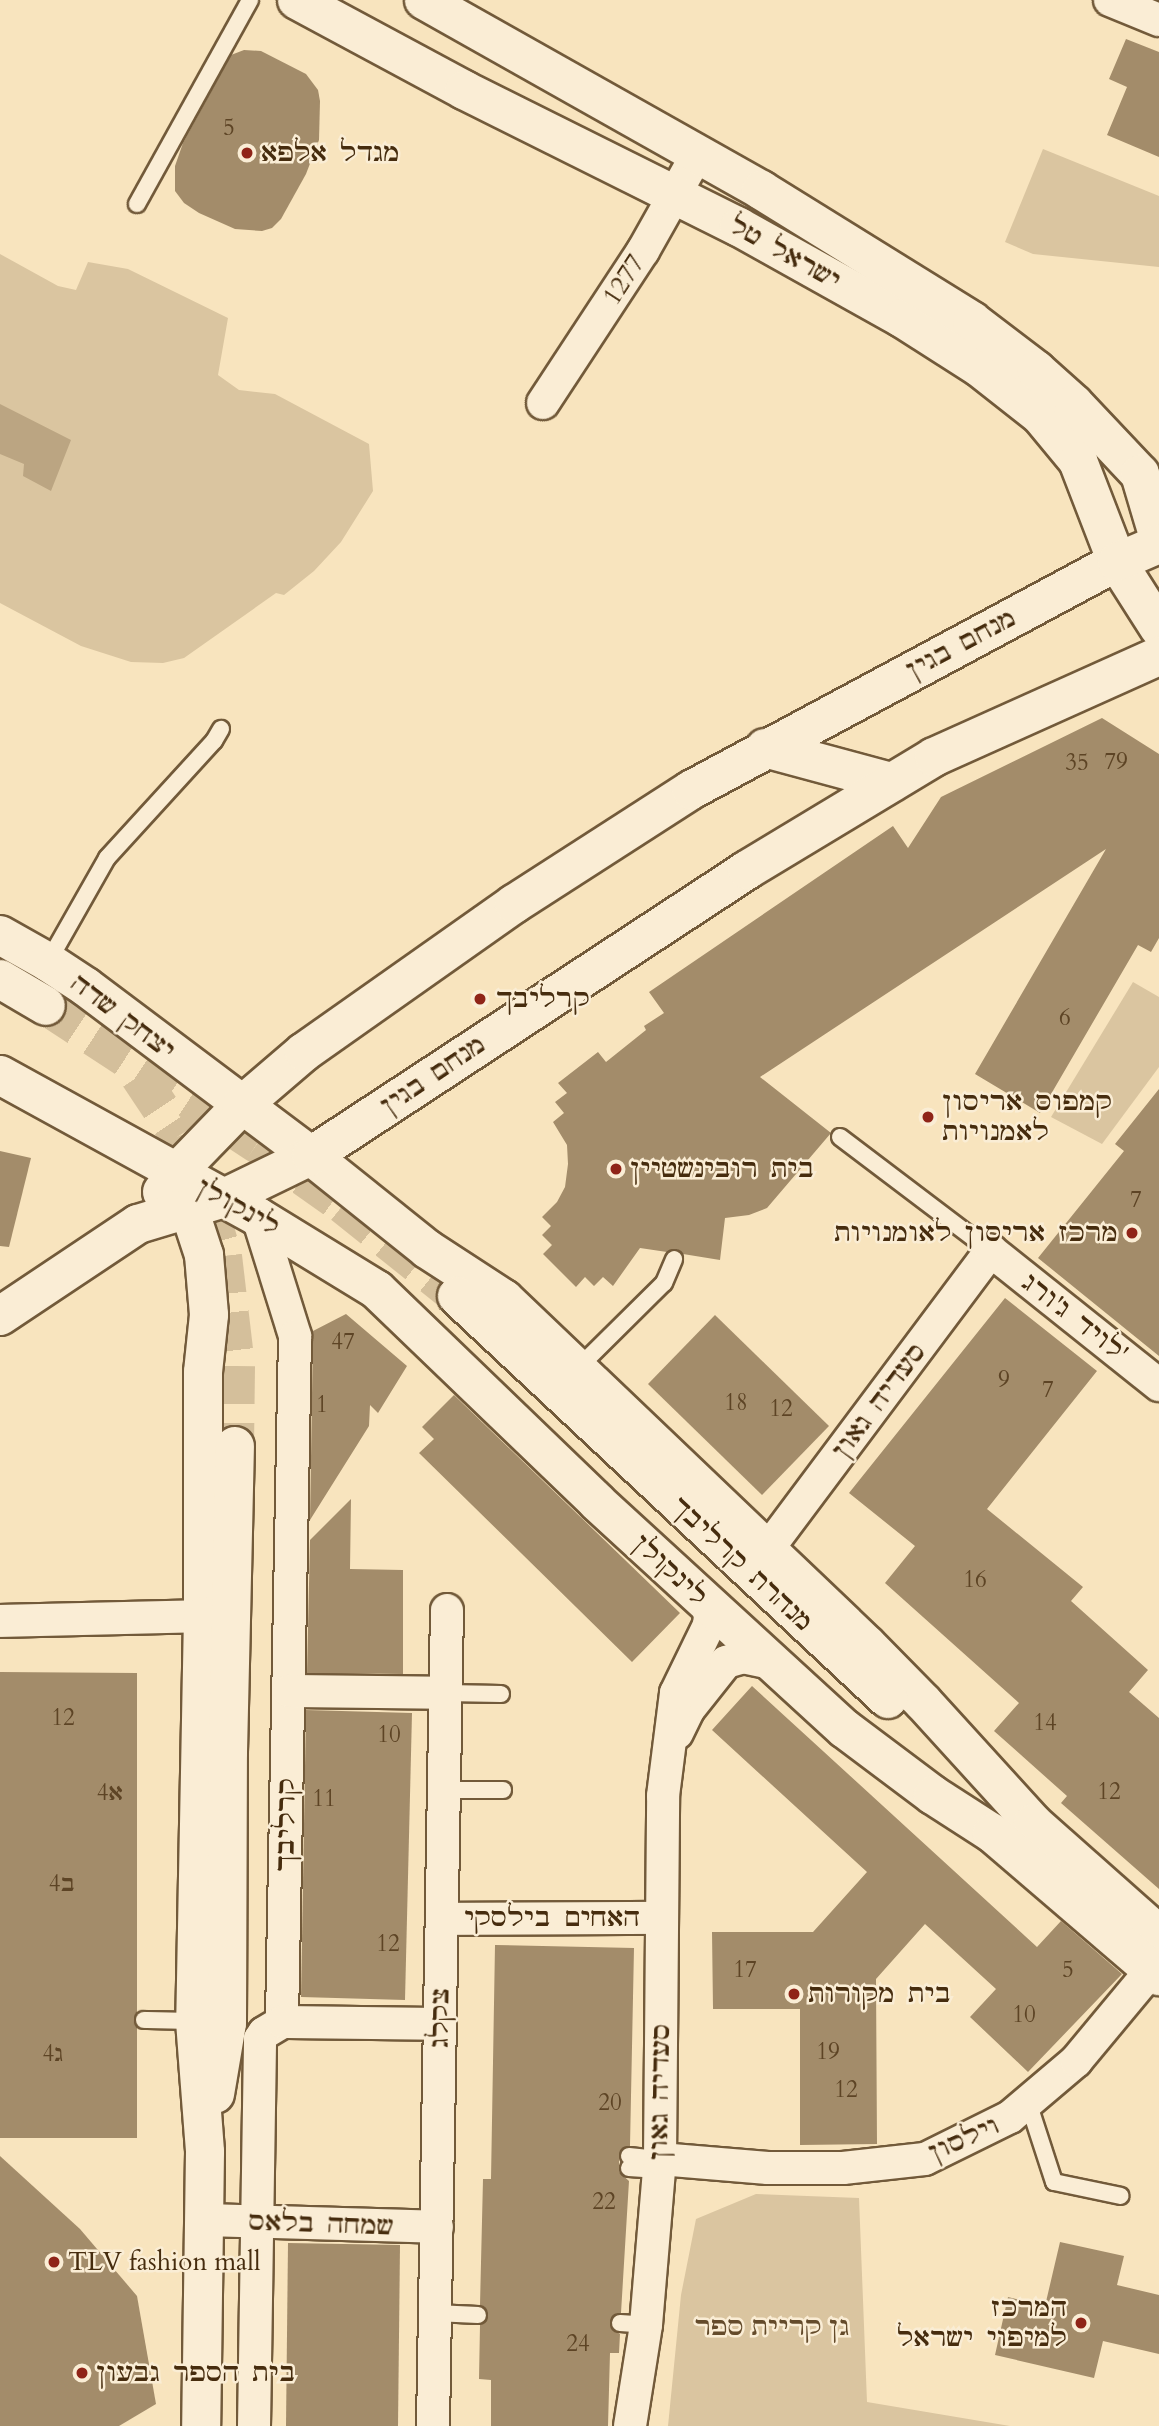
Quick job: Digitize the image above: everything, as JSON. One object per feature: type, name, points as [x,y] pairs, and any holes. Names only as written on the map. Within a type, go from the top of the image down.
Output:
[{"type":"street","name":"ישראל טל","points":[[297,0],[464,90],[675,193],[902,318],[979,367],[1031,407],[1078,461],[1116,562],[1159,628]]},
{"type":"street","name":"ישראל טל","points":[[424,0],[698,153],[866,253],[972,321],[1074,404],[1109,438],[1153,490],[1159,538]]},
{"type":"street","points":[[1110,0],[1159,20]]},
{"type":"street","name":"1277","points":[[543,403],[643,251],[698,153]]},
{"type":"street","name":"מנחם בגין","points":[[138,1224],[176,1173],[241,1106],[304,1052],[514,904],[691,789],[1116,562],[1159,544]]},
{"type":"street","name":"מנחם בגין","points":[[0,1316],[138,1224],[207,1204],[311,1156],[581,976],[776,851],[934,757],[1159,656]]},
{"type":"street","points":[[765,748],[891,782]]},
{"type":"street","name":"יצחק שדה","points":[[0,935],[48,962],[241,1106]]},
{"type":"street","name":"יצחק שדה","points":[[0,979],[46,1006]]},
{"type":"street","points":[[0,1075],[176,1173]]},
{"type":"street","points":[[241,1106],[311,1156],[427,1248],[504,1299],[923,1702],[1157,1961]]},
{"type":"street","name":"לינקולן","points":[[176,1173],[207,1204],[258,1217],[377,1290],[771,1664],[884,1761],[992,1833],[1157,1961]]},
{"type":"street","points":[[201,2426],[205,2152],[195,2021],[203,1616],[203,1372],[208,1315],[204,1255],[207,1204]]},
{"type":"street","name":"קרליבך","points":[[258,1217],[295,1336],[282,2022]]},
{"type":"street","name":"לויד ג'ורג'","points":[[991,1251],[1159,1385]]},
{"type":"street","name":"סעדיה גאון","points":[[767,1550],[991,1251]]},
{"type":"street","name":"מנהרת קרליבך","points":[[457,1296],[849,1665],[1033,1823]]},
{"type":"street","points":[[205,2152],[227,2023],[228,1752],[235,1446]]},
{"type":"street","name":"סעדיה גאון","points":[[631,2426],[633,2324],[662,1917],[663,1796],[676,1693],[709,1625],[710,1615],[705,1603]]},
{"type":"street","name":"צקלג","points":[[433,2426],[447,1610]]},
{"type":"street","points":[[0,1621],[203,1616]]},
{"type":"street","name":"סעדיה גאון","points":[[668,1757],[688,1710],[721,1667],[743,1657],[771,1664]]},
{"type":"street","points":[[289,1691],[446,1693]]},
{"type":"street","name":"האחים בילסקי","points":[[442,1919],[662,1917]]},
{"type":"street","name":"וילסון","points":[[644,2163],[843,2168],[925,2158],[1010,2117],[1028,2102],[1076,2061],[1157,1961]]},
{"type":"street","points":[[254,2426],[255,2222],[260,2039],[264,2033],[282,2022],[440,2024]]},
{"type":"street","name":"שמחה בלאס","points":[[205,2220],[437,2227]]},
{"type":"lane","points":[[137,204],[250,0]]},
{"type":"lane","points":[[48,962],[107,858],[214,741],[221,729]]},
{"type":"lane","points":[[839,1137],[991,1251]]},
{"type":"lane","points":[[577,1368],[664,1283],[674,1259]]},
{"type":"lane","points":[[446,1693],[501,1693]]},
{"type":"lane","points":[[444,1790],[503,1790]]},
{"type":"lane","points":[[144,2020],[195,2021]]},
{"type":"lane","points":[[1028,2102],[1054,2182],[1121,2196]]},
{"type":"lane","points":[[435,2313],[478,2315]]},
{"type":"green space","points":[[1043,149],[1159,196],[1159,267],[1033,254],[1005,242]]},
{"type":"green space","points":[[0,254],[58,286],[76,290],[88,262],[128,269],[228,318],[218,375],[239,390],[275,394],[369,444],[373,491],[341,542],[314,571],[284,595],[276,593],[184,658],[163,663],[131,662],[81,646],[0,603]]},
{"type":"green space","points":[[1133,982],[1159,997],[1159,1067],[1102,1144],[1051,1117]]},
{"type":"green space","name":"גן קריית ספר","points":[[756,2194],[859,2198],[867,2402],[1010,2426],[668,2426],[681,2295],[696,2219]]},
{"type":"shaded area","points":[[0,404],[71,440],[51,491],[23,476],[24,464],[0,454]]},
{"type":"building","points":[[1126,39],[1159,52],[1159,157],[1107,135],[1127,87],[1109,79]]},
{"type":"building","name":"מגדל אלפא","points":[[244,50],[261,51],[306,74],[318,90],[320,101],[319,140],[306,174],[281,219],[272,228],[262,231],[235,229],[199,213],[184,203],[175,191],[175,166],[183,143],[231,55]]},
{"type":"building","points":[[1102,718],[1159,754],[1159,938],[1151,952],[1138,945],[1040,1113],[975,1074],[1106,849],[760,1077],[831,1133],[767,1208],[749,1215],[725,1218],[720,1260],[683,1254],[677,1249],[667,1252],[640,1248],[613,1286],[603,1277],[594,1286],[585,1277],[576,1287],[543,1254],[552,1245],[542,1235],[551,1226],[542,1217],[557,1202],[565,1187],[568,1164],[567,1145],[553,1122],[564,1113],[555,1102],[567,1093],[558,1083],[598,1052],[606,1062],[646,1030],[644,1026],[664,1013],[649,992],[893,826],[908,848],[941,797]]},
{"type":"building","points":[[1159,1089],[1159,1356],[1038,1258],[1124,1151],[1115,1144]]},
{"type":"building","points":[[0,1151],[31,1158],[9,1247],[0,1246]]},
{"type":"building","points":[[1005,1298],[1097,1371],[987,1509],[1083,1587],[1071,1601],[1148,1670],[1129,1692],[1159,1718],[1159,1889],[1061,1803],[1067,1796],[994,1731],[1019,1703],[885,1583],[915,1546],[849,1493]]},
{"type":"building","points":[[346,1314],[407,1366],[378,1413],[370,1405],[369,1426],[310,1520],[313,1331]]},
{"type":"building","points":[[715,1315],[829,1426],[762,1495],[648,1384]]},
{"type":"building","points":[[454,1395],[680,1613],[632,1662],[419,1453],[434,1439],[422,1427]]},
{"type":"building","points":[[351,1499],[350,1569],[403,1570],[403,1674],[307,1673],[310,1540]]},
{"type":"building","points":[[0,1672],[137,1673],[137,2013],[134,2020],[137,2027],[137,2138],[0,2138]]},
{"type":"building","points":[[752,1686],[1037,1947],[1061,1921],[1122,1974],[1028,2072],[970,2017],[996,1989],[925,1924],[876,1979],[877,2144],[800,2145],[800,2009],[713,2009],[712,1932],[813,1932],[867,1872],[712,1730]]},
{"type":"building","points":[[306,1710],[412,1713],[405,2000],[301,1997]]},
{"type":"building","points":[[495,1945],[634,1948],[630,2146],[621,2149],[619,2156],[619,2172],[629,2181],[621,2313],[615,2314],[610,2322],[611,2328],[620,2334],[619,2353],[610,2353],[608,2426],[491,2426],[491,2380],[479,2379],[480,2325],[486,2321],[488,2315],[480,2305],[483,2179],[491,2179]]},
{"type":"building","name":"TLV fashion mall","points":[[0,2156],[80,2229],[137,2296],[156,2404],[119,2426],[0,2426]]},
{"type":"building","name":"המרכז למיפוי ישראל","points":[[1060,2242],[1124,2256],[1117,2285],[1159,2295],[1159,2354],[1103,2341],[1094,2378],[995,2355],[1008,2297],[1045,2306]]},
{"type":"building","points":[[288,2243],[400,2245],[398,2426],[286,2426]]},
{"type":"tunnel","points":[[46,1006],[257,1144],[343,1205],[457,1296]]},
{"type":"tunnel","points":[[139,1076],[179,1136],[208,1205],[223,1256],[236,1366],[235,1446]]},
{"type":"place","name":"מגדל אלפא","points":[[247,153]]},
{"type":"place","name":"קרליבך","points":[[480,999]]},
{"type":"place","name":"קמפוס אריסון לאמנויות","points":[[928,1117]]},
{"type":"place","name":"בית רובינשטיין","points":[[616,1169]]},
{"type":"place","name":"מרכז אריסון לאומנויות","points":[[1132,1233]]},
{"type":"place","name":"בית מקורות","points":[[794,1994]]},
{"type":"place","name":"TLV fashion mall","points":[[54,2262]]},
{"type":"place","name":"המרכז למיפוי ישראל","points":[[1081,2323]]},
{"type":"place","name":"בית הספר גבעון","points":[[82,2373]]}]
